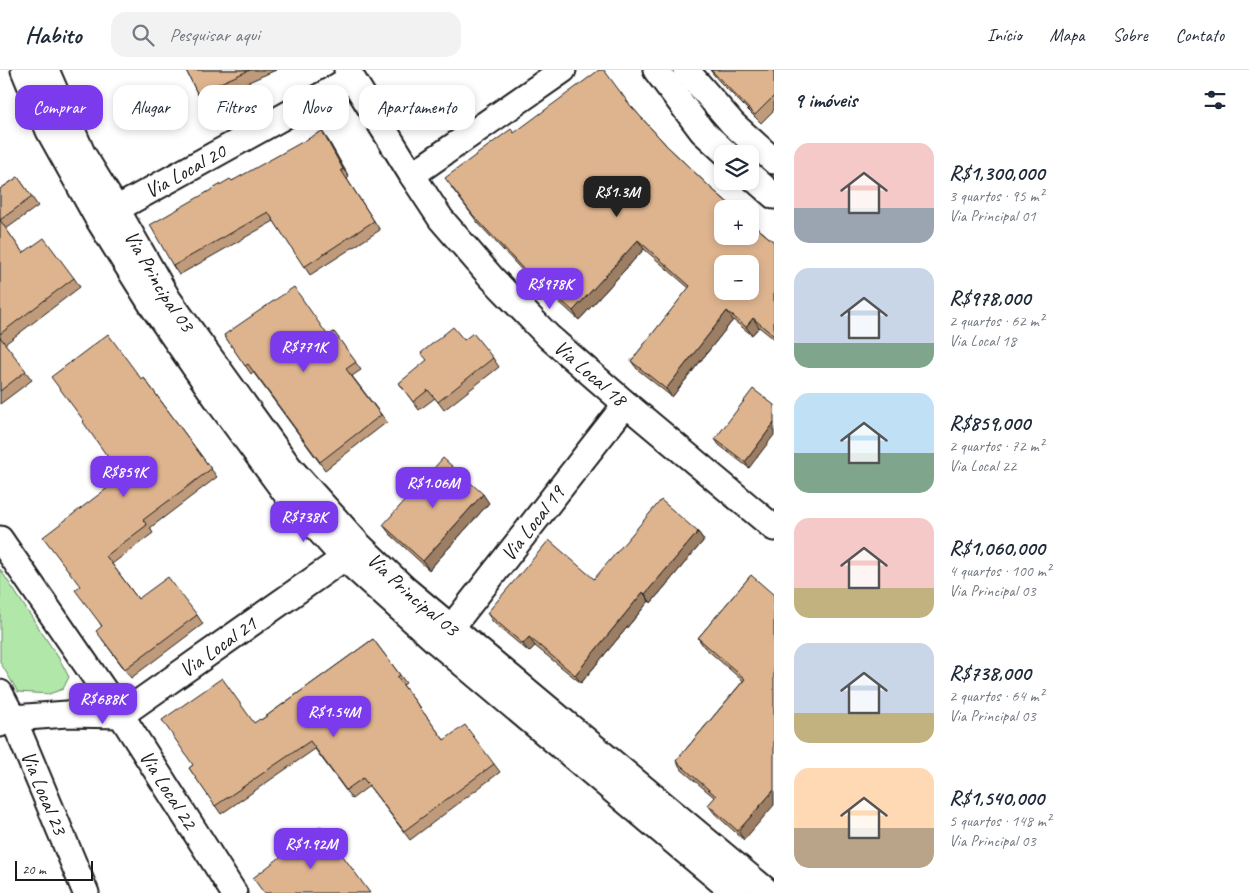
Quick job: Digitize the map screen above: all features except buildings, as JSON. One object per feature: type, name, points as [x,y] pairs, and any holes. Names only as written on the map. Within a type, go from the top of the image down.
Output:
[{"type":"street","name":"Via Principal 03","points":[[24,70],[49,131],[224,379],[351,551],[405,589],[444,635],[736,893]]},
{"type":"street","name":"Via Principal 03","points":[[46,70],[107,215]]},
{"type":"street","points":[[412,175],[563,70]]},
{"type":"street","points":[[656,70],[702,131],[717,145]]},
{"type":"street","points":[[686,70],[733,124],[774,161]]},
{"type":"street","name":"Via Local 20","points":[[107,215],[328,92],[349,74]]},
{"type":"street","name":"Via Local 18","points":[[349,74],[441,219],[491,277],[549,337],[626,404],[773,525]]},
{"type":"street","points":[[759,183],[774,196]]},
{"type":"street","name":"Via Local 19","points":[[444,635],[626,404]]},
{"type":"street","name":"Via Local 22","points":[[0,539],[121,715],[234,893]]},
{"type":"street","name":"Via Local 21","points":[[121,715],[351,551]]},
{"type":"street","name":"Via Principal 03","points":[[444,635],[769,893]]},
{"type":"street","name":"Via Local 23","points":[[0,693],[7,721],[86,893]]},
{"type":"street","points":[[7,721],[67,714],[121,715]]},
{"type":"green space","points":[[0,569],[60,660],[69,677],[63,689],[49,694],[18,692],[0,662]]}]
